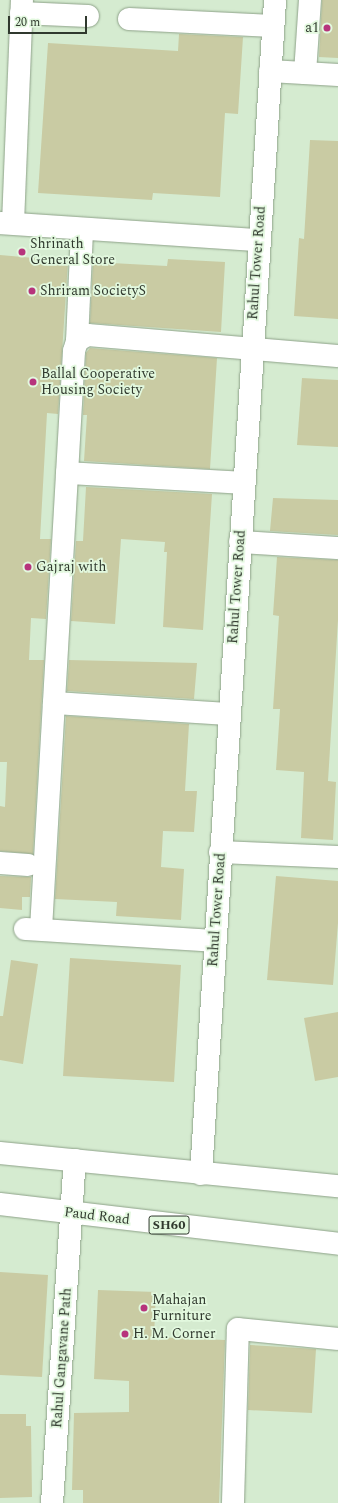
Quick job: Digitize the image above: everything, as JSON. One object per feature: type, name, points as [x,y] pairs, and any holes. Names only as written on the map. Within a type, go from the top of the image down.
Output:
[{"type":"street","name":"Rahul Tower Road","points":[[201,1174],[251,350],[275,0]]},
{"type":"street","points":[[305,73],[310,0]]},
{"type":"street","points":[[88,16],[21,6],[7,223],[259,240]]},
{"type":"street","points":[[129,19],[273,26]]},
{"type":"street","points":[[270,71],[338,75]]},
{"type":"street","points":[[82,229],[77,341],[74,352],[54,703],[33,929],[215,941]]},
{"type":"street","points":[[77,341],[87,335],[251,350],[338,356]]},
{"type":"street","points":[[67,472],[244,483]]},
{"type":"street","points":[[240,542],[338,548]]},
{"type":"street","points":[[54,703],[229,714]]},
{"type":"street","points":[[220,852],[338,857]]},
{"type":"street","points":[[0,863],[28,865]]},
{"type":"street","points":[[0,1153],[201,1174],[338,1186]]},
{"type":"street","name":"Rahul Gangavane Path","points":[[52,1503],[75,1160]]},
{"type":"street","name":"Paud Road","points":[[0,1204],[72,1214],[338,1244]]},
{"type":"street","points":[[233,1503],[238,1328],[338,1340]]},
{"type":"building","name":"a1","points":[[322,0],[338,0],[338,58],[319,57]]},
{"type":"building","points":[[179,34],[243,37],[238,114],[225,113],[220,197],[153,193],[152,200],[38,193],[48,43],[178,51]]},
{"type":"building","points":[[310,140],[338,141],[338,319],[294,316],[299,238],[304,239]]},
{"type":"building","points":[[0,255],[68,261],[58,414],[47,413],[40,539],[51,539],[46,619],[31,618],[29,660],[44,660],[33,854],[0,851],[0,806],[5,807],[7,762],[0,762]]},
{"type":"building","points":[[168,259],[225,262],[221,332],[90,323],[93,262],[167,266]]},
{"type":"building","points":[[90,348],[217,358],[210,469],[84,461],[87,415],[83,415],[86,353]]},
{"type":"building","points":[[302,378],[338,380],[338,447],[297,445]]},
{"type":"building","points":[[86,487],[212,494],[203,630],[163,627],[167,552],[164,552],[165,542],[121,539],[115,624],[71,621],[76,541],[83,541]]},
{"type":"building","points":[[273,498],[338,500],[338,535],[270,531]]},
{"type":"building","points":[[277,557],[338,560],[338,620],[328,781],[336,782],[333,840],[301,838],[304,772],[276,770],[280,709],[273,709],[279,616],[273,615]]},
{"type":"building","points":[[69,660],[197,663],[194,699],[67,691]]},
{"type":"building","points":[[66,716],[189,724],[185,791],[197,791],[194,832],[163,831],[161,867],[184,869],[181,920],[116,916],[117,902],[55,899]]},
{"type":"building","points":[[0,876],[31,877],[30,897],[22,897],[22,910],[0,908]]},
{"type":"building","points":[[276,876],[338,881],[338,923],[333,985],[267,980]]},
{"type":"building","points":[[70,958],[181,965],[174,1082],[63,1076]]},
{"type":"building","points":[[11,960],[38,964],[23,1064],[0,1060],[0,1016],[3,1016]]},
{"type":"building","points":[[338,1012],[338,1077],[315,1081],[304,1018]]},
{"type":"building","points":[[0,1272],[48,1275],[42,1377],[0,1375]]},
{"type":"building","points":[[98,1290],[156,1292],[154,1337],[225,1340],[219,1503],[83,1503],[83,1490],[72,1490],[74,1413],[129,1412],[129,1381],[94,1379]]},
{"type":"building","points":[[250,1345],[316,1349],[312,1413],[248,1410]]},
{"type":"building","points":[[0,1414],[26,1414],[26,1426],[31,1426],[32,1497],[0,1498]]},
{"type":"place","name":"a1","points":[[327,28]]},
{"type":"place","name":"Shrinath General Store","points":[[22,252]]},
{"type":"place","name":"Shriram SocietyS","points":[[32,291]]},
{"type":"place","name":"Ballal Cooperative Housing Society","points":[[33,382]]},
{"type":"place","name":"Gajraj with","points":[[28,567]]},
{"type":"place","name":"Mahajan Furniture","points":[[144,1308]]},
{"type":"place","name":"H. M. Corner","points":[[125,1334]]}]
